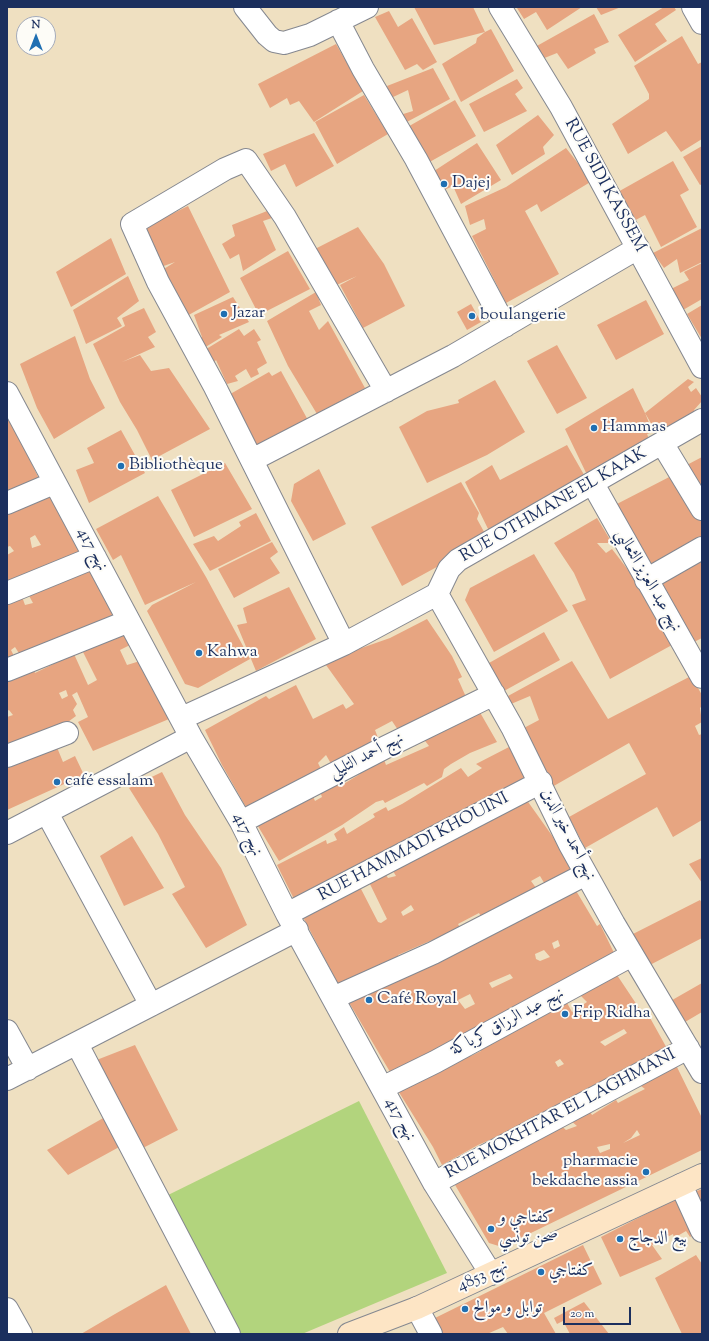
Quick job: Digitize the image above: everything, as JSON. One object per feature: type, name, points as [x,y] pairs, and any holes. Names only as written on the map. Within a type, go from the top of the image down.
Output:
[{"type":"street","points":[[245,7],[274,41],[284,43],[310,35],[367,7]]},
{"type":"street","name":"RUE SIDI KASSEM","points":[[500,7],[561,107],[702,367]]},
{"type":"street","points":[[693,7],[702,22]]},
{"type":"street","points":[[338,21],[363,69],[416,158],[505,326]]},
{"type":"street","points":[[344,644],[252,460],[158,282],[132,224],[226,169],[246,160],[272,196],[386,391]]},
{"type":"street","points":[[252,460],[453,356],[638,248]]},
{"type":"street","name":"نهج 417","points":[[9,399],[186,727],[241,822],[292,922],[434,1183],[491,1274]]},
{"type":"street","name":"RUE OTHMANE EL KAAK","points":[[437,594],[449,569],[458,560],[593,484],[702,420]]},
{"type":"street","points":[[662,443],[702,509]]},
{"type":"street","points":[[7,503],[54,483]]},
{"type":"street","name":"نهج عبد العزيز الثعالبي","points":[[593,484],[646,580],[695,650],[702,677]]},
{"type":"street","points":[[646,580],[702,548]]},
{"type":"street","points":[[7,593],[95,557]]},
{"type":"street","points":[[7,833],[47,812],[186,727],[437,594]]},
{"type":"street","name":"نهج أحمد خير الدين","points":[[437,594],[494,694],[586,874],[632,955],[702,1072]]},
{"type":"street","points":[[7,670],[129,621]]},
{"type":"street","name":"نهج أحمد التليلي","points":[[241,822],[386,747],[494,694]]},
{"type":"street","points":[[7,756],[67,733]]},
{"type":"street","name":"RUE HAMMADI KHOUINI","points":[[7,1079],[151,1005],[292,922],[540,782]]},
{"type":"street","points":[[47,812],[151,1005]]},
{"type":"street","points":[[333,998],[433,953],[586,874]]},
{"type":"street","name":"نهج عبد الرزاق كرباكة","points":[[382,1088],[435,1062],[632,955]]},
{"type":"street","points":[[7,1031],[28,1069]]},
{"type":"street","points":[[77,1044],[229,1334]]},
{"type":"street","name":"RUE MOKHTAR EL LAGHMANI","points":[[434,1183],[688,1048]]},
{"type":"street","name":"نهج 4853","points":[[349,1334],[417,1308],[702,1175]]},
{"type":"street","points":[[681,1185],[702,1231]]},
{"type":"street","points":[[417,1308],[431,1334]]},
{"type":"street","points":[[7,1309],[21,1334]]},
{"type":"green space","points":[[359,1101],[447,1273],[302,1334],[233,1334],[162,1198]]},
{"type":"building","points":[[414,7],[473,7],[485,32],[434,45]]},
{"type":"building","points":[[582,7],[547,30],[536,12],[524,19],[517,8]]},
{"type":"building","points":[[596,7],[621,7],[601,15]]},
{"type":"building","points":[[664,7],[674,7],[676,10],[655,24],[667,41],[635,62],[618,35]]},
{"type":"building","points":[[389,11],[398,27],[412,18],[437,62],[423,70],[417,64],[405,70],[375,17]]},
{"type":"building","points":[[594,14],[609,42],[594,49],[596,53],[568,69],[557,53],[542,59],[535,47]]},
{"type":"building","points":[[491,29],[514,71],[461,102],[442,64],[476,43],[477,38]]},
{"type":"building","points":[[682,36],[698,64],[702,62],[702,139],[681,152],[666,131],[628,154],[612,124],[649,99],[649,94],[634,66]]},
{"type":"building","points":[[336,44],[363,91],[314,122],[299,101],[290,105],[287,98],[270,108],[258,84]]},
{"type":"building","points":[[433,68],[450,99],[403,124],[400,115],[413,111],[408,90],[391,98],[387,86]]},
{"type":"building","points":[[517,79],[523,88],[515,94],[527,111],[484,132],[469,104]]},
{"type":"building","points":[[364,95],[388,134],[337,164],[315,122]]},
{"type":"building","points":[[455,100],[476,136],[426,164],[404,129]]},
{"type":"building","points":[[538,115],[554,135],[543,147],[545,154],[512,175],[496,145]]},
{"type":"building","points":[[314,133],[334,166],[296,187],[285,164],[271,171],[263,154]]},
{"type":"building","points":[[477,143],[501,180],[461,204],[453,186],[440,192],[431,173]]},
{"type":"building","points":[[702,146],[702,184],[700,185],[683,157]]},
{"type":"building","points":[[566,148],[592,181],[541,212],[537,204],[525,211],[559,274],[506,303],[472,236],[486,229],[484,219],[470,225],[465,206],[506,187]]},
{"type":"building","points":[[673,161],[689,190],[680,195],[697,227],[661,247],[645,215],[632,222],[616,193]]},
{"type":"building","points":[[188,206],[230,292],[185,317],[159,272],[175,262],[158,268],[139,230]]},
{"type":"building","points":[[267,211],[272,218],[263,221],[276,250],[243,271],[239,254],[230,259],[222,244],[235,236],[232,225]]},
{"type":"building","points":[[358,227],[384,264],[405,306],[363,328],[340,285],[357,276],[332,287],[313,250]]},
{"type":"building","points":[[702,228],[702,262],[680,273],[677,259],[664,268],[653,253]]},
{"type":"building","points":[[111,238],[126,274],[71,307],[56,272]]},
{"type":"building","points":[[288,251],[310,289],[259,315],[240,278]]},
{"type":"building","points":[[702,263],[702,299],[683,310],[671,289],[689,280],[684,272]]},
{"type":"building","points":[[128,276],[139,301],[117,318],[122,326],[86,344],[73,310]]},
{"type":"building","points":[[316,292],[321,305],[309,311],[319,330],[328,321],[365,388],[317,414],[288,366],[267,321]]},
{"type":"building","points":[[233,297],[249,322],[219,335],[222,337],[199,351],[195,341],[202,337],[194,315]]},
{"type":"building","points":[[646,300],[664,334],[616,360],[597,325]]},
{"type":"building","points":[[471,304],[481,322],[467,330],[457,312]]},
{"type":"building","points":[[702,305],[702,339],[687,314]]},
{"type":"building","points":[[144,308],[156,332],[148,337],[155,347],[122,362],[140,355],[151,371],[169,368],[210,429],[152,460],[137,430],[120,402],[93,344],[125,326],[122,318]]},
{"type":"building","points":[[239,329],[244,336],[254,329],[261,340],[257,342],[267,363],[257,369],[259,374],[251,378],[246,369],[235,376],[238,381],[227,384],[216,360],[211,366],[203,351]]},
{"type":"building","points":[[75,336],[90,379],[105,408],[54,439],[37,408],[20,364]]},
{"type":"building","points":[[557,345],[587,398],[557,414],[527,361]]},
{"type":"building","points":[[281,371],[309,422],[268,449],[252,444],[225,397],[269,372],[272,376]]},
{"type":"building","points":[[688,379],[694,382],[688,387],[691,392],[696,388],[702,397],[702,401],[694,410],[697,416],[659,437],[645,413]]},
{"type":"building","points":[[495,380],[525,432],[487,455],[427,483],[399,427],[427,411],[459,403],[458,400]]},
{"type":"building","points":[[633,388],[653,432],[647,434],[652,446],[589,479],[565,429]]},
{"type":"building","points":[[7,413],[41,483],[7,497]]},
{"type":"building","points":[[121,430],[145,473],[89,503],[76,470],[94,463],[87,448]]},
{"type":"building","points":[[567,445],[587,480],[491,535],[465,482],[492,465],[500,480]]},
{"type":"building","points":[[702,457],[702,497],[683,467]]},
{"type":"building","points":[[225,463],[252,509],[194,537],[171,490]]},
{"type":"building","points":[[319,469],[346,524],[313,541],[291,501],[294,484]]},
{"type":"building","points":[[677,473],[702,517],[702,544],[648,572],[613,506]]},
{"type":"building","points":[[461,482],[479,513],[477,519],[488,539],[402,586],[371,527]]},
{"type":"building","points":[[48,494],[84,557],[7,587],[7,555],[14,551],[10,546],[7,547],[7,512]],"holes":[[[35,535],[41,545],[32,548],[30,538]]]},
{"type":"building","points":[[158,496],[206,577],[250,659],[198,688],[185,684],[147,611],[152,605],[196,582],[145,605],[121,555],[113,560],[96,529]]},
{"type":"building","points":[[256,513],[271,541],[210,571],[193,544],[214,536],[218,541],[241,526],[239,522]]},
{"type":"building","points":[[597,518],[612,543],[597,543],[606,553],[612,549],[632,575],[672,645],[610,679],[572,605],[586,600],[574,573],[554,543]]},
{"type":"building","points":[[272,542],[278,552],[270,558],[280,573],[234,598],[218,569]]},
{"type":"building","points":[[534,554],[568,611],[494,652],[465,600],[470,588]]},
{"type":"building","points":[[702,556],[702,638],[694,642],[661,582]]},
{"type":"building","points":[[93,568],[118,615],[22,658],[15,647],[11,650],[17,662],[7,665],[7,600],[21,594],[25,605],[33,603],[27,592]]},
{"type":"building","points":[[289,587],[316,639],[256,671],[237,625],[247,623],[243,608]]},
{"type":"building","points":[[427,619],[452,656],[462,677],[458,679],[466,697],[400,733],[392,721],[375,730],[380,743],[333,767],[326,755],[318,763],[322,771],[247,809],[222,765],[205,730],[266,696],[269,699],[296,685],[313,719],[343,704],[346,709],[354,704],[326,665],[353,651],[390,638]]},
{"type":"building","points":[[544,632],[560,660],[504,691],[489,663]]},
{"type":"building","points":[[124,634],[130,645],[120,650],[127,665],[140,661],[169,719],[93,751],[78,722],[88,717],[77,692],[72,695],[77,704],[73,710],[76,716],[57,730],[7,747],[7,717],[13,715],[9,710],[7,711],[7,678],[34,670],[35,673],[74,654],[88,685],[97,680],[82,650]],"holes":[[[66,690],[68,696],[62,699],[59,693]]]},
{"type":"building","points":[[572,661],[608,719],[691,676],[702,695],[702,706],[700,708],[702,722],[695,726],[699,735],[702,734],[702,820],[673,837],[657,807],[585,848],[569,817],[646,774],[629,743],[552,787],[522,729],[539,720],[530,696],[511,704],[508,696]]},
{"type":"building","points":[[478,709],[497,742],[470,753],[451,764],[444,769],[442,777],[427,786],[424,783],[385,803],[383,800],[376,802],[342,825],[279,861],[256,823],[312,794],[315,801],[322,797],[319,789],[338,779],[342,785],[360,774],[355,770],[383,757],[386,765],[429,746],[422,737]]},
{"type":"building","points":[[56,745],[63,762],[75,756],[84,775],[7,810],[7,766]]},
{"type":"building","points":[[509,747],[533,782],[295,901],[277,865],[326,840],[327,844],[337,840],[334,834],[344,827],[347,834],[375,817],[373,814],[386,807],[388,811],[402,804],[461,768],[468,777],[482,768],[476,764]]},
{"type":"building","points":[[162,772],[185,815],[221,868],[247,925],[206,948],[172,894],[185,887],[158,834],[129,788]]},
{"type":"building","points":[[526,799],[553,837],[575,874],[546,886],[540,876],[531,881],[539,892],[483,920],[479,913],[458,924],[462,931],[441,941],[439,937],[398,955],[398,962],[340,988],[303,917],[360,887],[378,922],[381,923],[387,919],[368,880],[384,872],[388,878],[396,876],[390,866]],"holes":[[[411,905],[414,910],[403,916],[401,912]]]},
{"type":"building","points":[[132,836],[164,888],[124,906],[100,856]]},
{"type":"building","points":[[702,858],[702,883],[689,864]]},
{"type":"building","points":[[575,889],[597,926],[600,924],[616,957],[393,1077],[347,999]],"holes":[[[558,940],[560,946],[554,949],[552,943]],[[544,950],[550,957],[540,961],[536,959],[535,954]],[[510,974],[513,978],[492,988],[489,983]],[[470,994],[475,1004],[465,1009],[458,1000]]]},
{"type":"building","points":[[700,900],[702,903],[702,938],[646,967],[629,936]]},
{"type":"building","points":[[615,972],[645,1017],[649,1016],[669,1052],[524,1125],[478,1145],[442,1165],[433,1147],[397,1089],[469,1051],[471,1056],[481,1051],[476,1045],[566,1001],[572,1012],[587,1002],[579,994]],"holes":[[[624,1029],[627,1033],[605,1046],[600,1042]],[[560,1059],[564,1064],[558,1067],[555,1062]]]},
{"type":"building","points":[[702,983],[702,1012],[680,1025],[667,1003]]},
{"type":"building","points":[[135,1045],[178,1130],[139,1150],[94,1061]]},
{"type":"building","points":[[676,1065],[702,1118],[702,1150],[502,1247],[489,1243],[451,1178],[558,1123],[566,1130],[577,1126],[570,1120],[589,1110],[592,1115],[616,1100],[618,1103],[645,1089],[641,1086]],"holes":[[[637,1130],[640,1135],[623,1143],[631,1138]],[[610,1144],[610,1149],[600,1153],[597,1147]]]},
{"type":"building","points":[[105,1117],[121,1146],[68,1175],[47,1150]]},
{"type":"building","points":[[702,1189],[702,1223],[689,1194]]},
{"type":"building","points":[[683,1195],[700,1230],[690,1237],[686,1231],[674,1238],[673,1234],[652,1245],[662,1259],[620,1277],[601,1237]]},
{"type":"building","points":[[583,1245],[602,1284],[544,1313],[556,1334],[508,1334],[503,1327],[487,1334],[443,1334],[435,1318]]},
{"type":"building","points":[[696,1255],[702,1264],[702,1334],[682,1334],[655,1278]]},
{"type":"building","points":[[166,1285],[191,1334],[81,1334],[115,1314]]},
{"type":"building","points":[[584,1302],[609,1334],[570,1334],[563,1321],[557,1324],[554,1318]]},
{"type":"place","name":"Dajej","points":[[444,184]]},
{"type":"place","name":"Jazar","points":[[224,314]]},
{"type":"place","name":"boulangerie","points":[[472,316]]},
{"type":"place","name":"Hammas","points":[[594,428]]},
{"type":"place","name":"Bibliothèque","points":[[121,466]]},
{"type":"place","name":"Kahwa","points":[[199,653]]},
{"type":"place","name":"café essalam","points":[[57,782]]},
{"type":"place","name":"Café Royal","points":[[369,1000]]},
{"type":"place","name":"Frip Ridha","points":[[565,1014]]},
{"type":"place","name":"pharmacie bekdache assia","points":[[646,1172]]},
{"type":"place","name":"كفتاجي و صحن تونسي","points":[[491,1229]]},
{"type":"place","name":"بيع الدجاج","points":[[620,1239]]},
{"type":"place","name":"كفتاجي","points":[[541,1272]]},
{"type":"place","name":"توابل و موالح","points":[[465,1309]]}]
